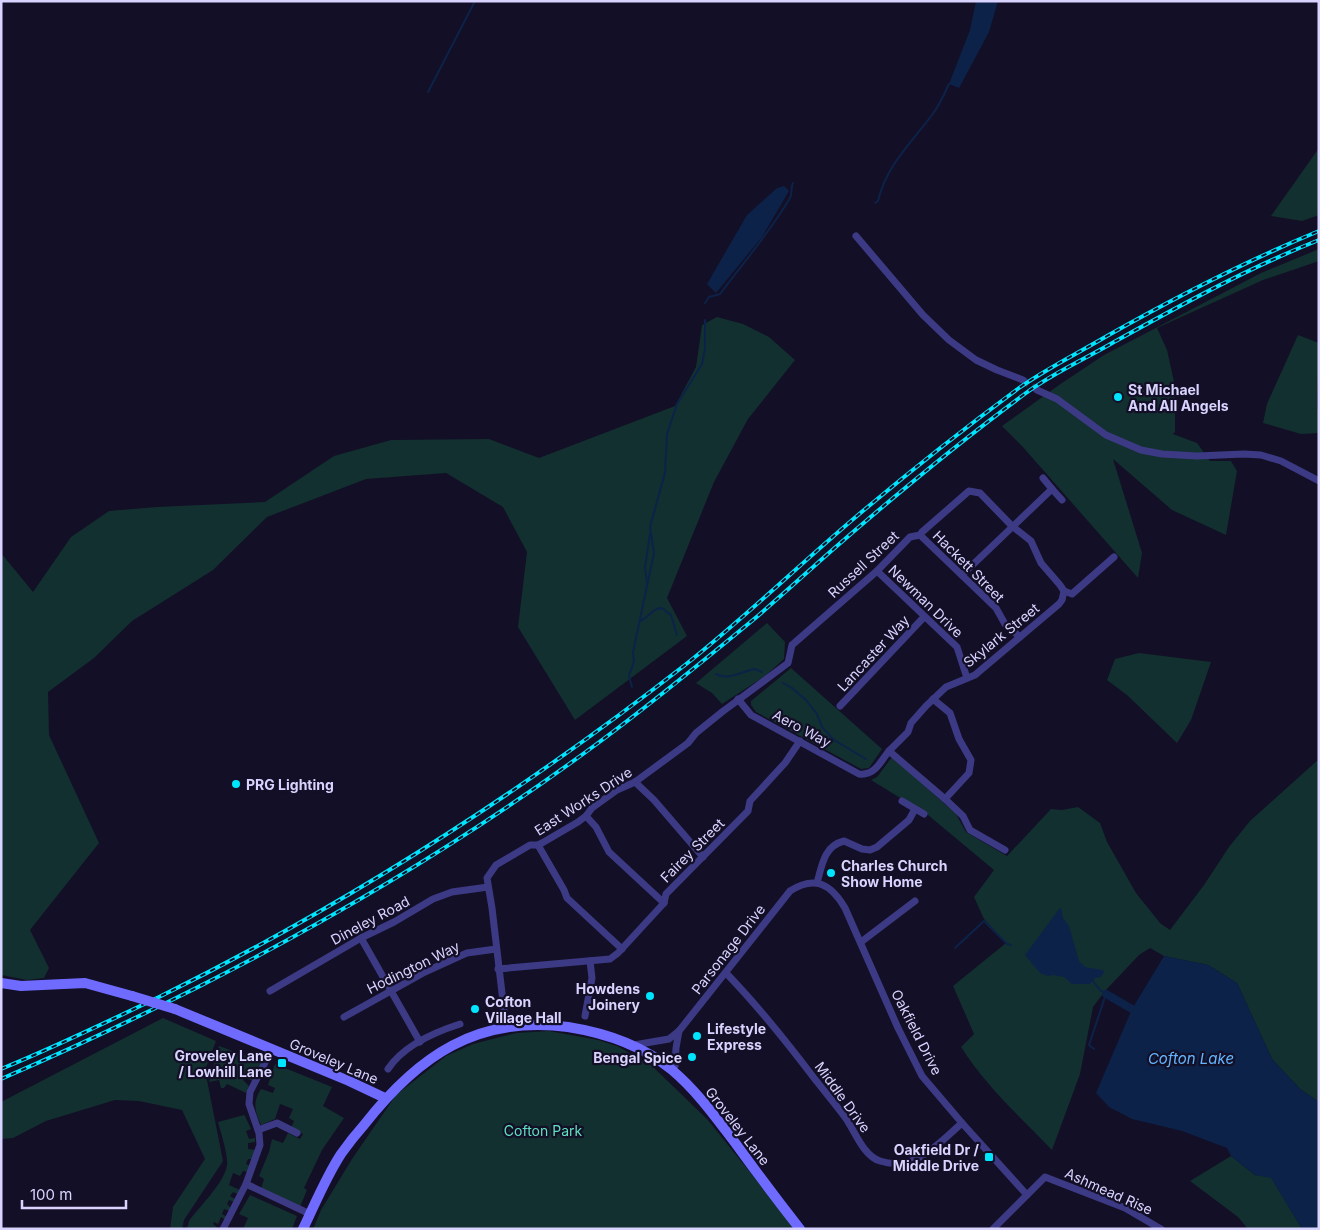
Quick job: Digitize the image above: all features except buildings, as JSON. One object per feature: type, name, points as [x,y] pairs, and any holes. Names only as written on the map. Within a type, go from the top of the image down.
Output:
[{"type":"main road","name":"Groveley Lane","points":[[1,983],[21,986],[85,983],[132,996],[175,1009],[349,1081],[385,1098],[417,1069],[444,1051],[474,1036],[506,1027],[525,1025],[550,1025],[587,1030],[634,1045],[672,1070],[713,1114],[800,1229]]},
{"type":"main road","points":[[303,1229],[340,1155],[385,1098]]},
{"type":"street","points":[[856,236],[923,316],[949,340],[976,360],[1023,380]]},
{"type":"street","points":[[1038,390],[1057,399],[1106,435],[1141,450],[1162,454],[1197,456],[1260,455],[1282,461],[1319,481]]},
{"type":"street","points":[[1043,478],[1062,500]]},
{"type":"street","points":[[962,576],[1052,489]]},
{"type":"street","name":"Russell Street","points":[[738,699],[758,687],[788,663],[792,645],[877,571],[910,537],[920,535],[970,491],[980,493],[1012,526]]},
{"type":"street","points":[[1012,526],[1031,542],[1041,563],[1064,591],[1072,594],[1114,557]]},
{"type":"street","name":"Hackett Street","points":[[920,535],[996,608],[1005,624],[1020,637]]},
{"type":"street","name":"Newman Drive","points":[[877,571],[957,647],[967,678]]},
{"type":"street","name":"Skylark Street","points":[[859,774],[867,775],[872,772],[908,732],[911,723],[933,699],[951,684],[975,675],[1059,604],[1064,591]]},
{"type":"street","name":"Lancaster Way","points":[[840,706],[924,617]]},
{"type":"street","name":"Aero Way","points":[[738,699],[751,715],[859,774]]},
{"type":"street","name":"East Works Drive","points":[[488,887],[487,878],[496,865],[530,845],[538,845],[586,816],[592,808],[617,790],[635,782],[688,743],[696,733],[738,699]]},
{"type":"street","points":[[933,699],[950,713],[959,739],[971,760],[969,773],[945,799]]},
{"type":"street","name":"Fairey Street","points":[[498,969],[610,959],[622,949],[664,903],[666,894],[748,811],[750,801],[785,763],[800,741]]},
{"type":"street","points":[[889,751],[963,816],[970,830],[1005,850]]},
{"type":"street","points":[[635,782],[654,800],[703,856]]},
{"type":"street","points":[[902,802],[924,814]]},
{"type":"street","points":[[816,882],[825,854],[833,846],[844,841],[862,849],[870,850],[877,847],[910,820],[916,809]]},
{"type":"street","points":[[586,816],[596,827],[608,852],[664,903]]},
{"type":"street","points":[[538,845],[567,898],[622,949]]},
{"type":"street","name":"Parsonage Drive","points":[[634,1045],[669,1040],[679,1031],[726,973],[783,898],[800,885],[816,882]]},
{"type":"street","name":"Oakfield Drive","points":[[816,882],[827,886],[838,895],[862,942],[898,1028],[922,1076],[1027,1195]]},
{"type":"street","points":[[488,887],[506,1027]]},
{"type":"street","name":"Dineley Road","points":[[270,991],[433,899],[452,892],[488,887]]},
{"type":"street","points":[[862,942],[915,901]]},
{"type":"street","points":[[361,938],[420,1042]]},
{"type":"street","name":"Hodington Way","points":[[344,1017],[391,990],[460,956],[496,949]]},
{"type":"street","points":[[585,1016],[592,978],[590,960]]},
{"type":"street","name":"Middle Drive","points":[[726,973],[754,1001],[846,1119],[866,1150],[878,1160],[902,1164],[916,1160],[927,1154],[962,1123]]},
{"type":"street","points":[[388,1069],[395,1059],[420,1042],[447,1028],[460,1024]]},
{"type":"street","name":"Parsonage Drive","points":[[672,1070],[675,1066],[679,1031]]},
{"type":"street","name":"Parsonage Drive","points":[[661,1042],[676,1048]]},
{"type":"street","points":[[223,1229],[246,1184],[260,1145],[258,1130],[249,1104],[250,1092],[272,1049]]},
{"type":"street","points":[[258,1130],[277,1123],[297,1133]]},
{"type":"street","name":"Ashmead Rise","points":[[1027,1195],[1046,1177],[1125,1208],[1159,1228]]},
{"type":"street","points":[[246,1184],[310,1214]]},
{"type":"street","points":[[993,1229],[1027,1195]]},
{"type":"green space","points":[[1319,148],[1319,215],[1302,221],[1271,216]]},
{"type":"green space","points":[[1319,249],[1319,261],[1263,280],[1157,328],[1167,350],[1175,386],[1175,432],[1173,434],[1197,443],[1210,461],[1231,461],[1237,471],[1226,535],[1172,510],[1113,459],[1142,553],[1138,578],[1022,446],[1002,426],[1104,355],[1261,273]]},
{"type":"green space","points":[[717,317],[743,324],[769,337],[795,360],[748,419],[714,482],[667,598],[687,636],[575,720],[518,627],[527,552],[503,507],[446,473],[366,479],[267,517],[213,570],[132,621],[94,658],[48,692],[49,735],[99,843],[30,930],[49,968],[44,978],[27,980],[1,975],[1,553],[33,592],[71,537],[109,511],[265,502],[334,456],[391,440],[489,439],[539,458],[675,406],[696,367],[702,325]]},
{"type":"green space","points":[[1298,335],[1319,343],[1317,409],[1319,409],[1319,433],[1301,434],[1263,423],[1267,404]]},
{"type":"green space","points":[[767,623],[785,642],[784,659],[765,676],[722,704],[712,693],[696,683]]},
{"type":"green space","points":[[1139,653],[1211,662],[1191,720],[1177,743],[1127,695],[1107,680],[1115,659]]},
{"type":"green space","points":[[791,668],[882,749],[869,768],[861,769],[756,712],[751,705],[751,701]]},
{"type":"green space","points":[[892,757],[956,814],[966,832],[1007,856],[1051,809],[1062,810],[1078,807],[1100,823],[1107,842],[1136,893],[1160,923],[1170,930],[1204,885],[1229,847],[1250,821],[1319,759],[1319,1102],[1300,1089],[1272,1059],[1237,983],[1208,965],[1164,956],[1150,948],[1139,955],[1105,991],[1093,1007],[1080,1074],[1052,1150],[992,1088],[961,1047],[974,1034],[953,986],[1006,943],[984,919],[974,897],[994,870],[928,815],[871,780],[877,777]]},
{"type":"green space","points":[[163,1018],[216,1041],[205,1070],[223,1161],[184,1220],[182,1229],[170,1229],[173,1207],[205,1159],[182,1110],[139,1101],[115,1100],[46,1121],[13,1138],[1,1139],[1,1102]]},
{"type":"green space","name":"Cofton Park","points":[[549,1031],[598,1040],[617,1046],[651,1065],[707,1119],[796,1229],[313,1229],[321,1210],[352,1159],[396,1095],[446,1056],[473,1044],[516,1033]]},
{"type":"green space","points":[[219,1046],[263,1062],[254,1081],[244,1078],[243,1080],[249,1086],[246,1093],[227,1084],[224,1088],[221,1088],[219,1080],[209,1082]]},
{"type":"green space","points":[[275,1064],[332,1087],[323,1106],[344,1118],[322,1150],[304,1188],[307,1190],[300,1207],[261,1189],[264,1179],[259,1176],[272,1139],[283,1143],[288,1133],[300,1139],[303,1134],[291,1128],[294,1121],[289,1118],[293,1109],[280,1104],[275,1119],[261,1125],[259,1120],[255,1107],[256,1098],[261,1089],[273,1093],[275,1088],[268,1085]]},
{"type":"green space","points":[[244,1115],[251,1129],[246,1131],[249,1139],[255,1138],[255,1142],[248,1143],[248,1149],[257,1150],[254,1159],[248,1159],[246,1164],[251,1166],[248,1172],[243,1171],[240,1176],[233,1173],[229,1185],[240,1190],[238,1194],[233,1192],[230,1196],[235,1199],[234,1202],[229,1200],[227,1204],[231,1208],[230,1211],[224,1209],[222,1214],[227,1217],[226,1220],[221,1217],[218,1224],[214,1222],[213,1224],[219,1229],[187,1229],[189,1221],[217,1186],[225,1172],[227,1165],[226,1155],[218,1122]]},
{"type":"green space","points":[[1231,1156],[1255,1175],[1271,1177],[1302,1229],[1248,1229],[1238,1217],[1190,1181]]},
{"type":"green space","points":[[250,1195],[297,1216],[292,1229],[243,1229],[248,1218],[239,1214]]},
{"type":"water","points":[[976,1],[998,1],[989,32],[959,88],[949,84],[970,30]]},
{"type":"water","points":[[784,186],[789,191],[762,237],[716,293],[707,284],[747,215],[777,188]]},
{"type":"water","points":[[1061,908],[1063,918],[1069,926],[1079,961],[1085,967],[1103,970],[1104,972],[1101,977],[1095,978],[1090,984],[1072,984],[1064,977],[1048,976],[1040,973],[1025,955]]},
{"type":"water","name":"Cofton Lake","points":[[1164,956],[1208,965],[1237,983],[1272,1059],[1300,1089],[1319,1102],[1319,1229],[1302,1229],[1271,1178],[1255,1175],[1231,1156],[1227,1148],[1182,1131],[1132,1119],[1109,1107],[1096,1093],[1132,1009]]},
{"type":"waterway","points":[[428,92],[475,1]]},
{"type":"waterway","points":[[875,203],[878,201],[893,166],[935,112],[949,84]]},
{"type":"waterway","points":[[705,303],[709,297],[720,294],[765,235],[790,198],[793,183]]},
{"type":"waterway","points":[[632,687],[629,676],[634,661],[633,652],[654,553],[650,527],[665,473],[667,434],[677,404],[702,364],[705,349],[705,320]]},
{"type":"waterway","points":[[647,583],[645,567],[650,534]]},
{"type":"waterway","points":[[640,621],[659,608],[662,608],[671,615],[677,635]]},
{"type":"waterway","points":[[716,674],[731,676],[755,669],[762,672]]},
{"type":"waterway","points":[[783,683],[806,700],[817,714],[822,727],[834,740],[866,759]]},
{"type":"waterway","points":[[955,948],[984,921],[1007,944],[1011,945]]},
{"type":"waterway","points":[[1092,980],[1106,994],[1089,1045],[1094,1049]]},
{"type":"waterway","points":[[1106,994],[1132,1009]]},
{"type":"tunnel","points":[[1023,380],[1037,390]]},
{"type":"railway","points":[[1,1069],[100,1025],[229,961],[298,924],[431,844],[559,758],[685,665],[883,494],[1019,388],[1062,361],[1185,294],[1238,267],[1319,231]]},
{"type":"railway","points":[[1,1079],[80,1044],[234,969],[310,928],[457,840],[528,793],[657,698],[753,620],[854,531],[926,471],[1036,386],[1164,314],[1266,263],[1319,240]]},
{"type":"place","name":"St Michael And All Angels","points":[[1118,397]]},
{"type":"place","name":"PRG Lighting","points":[[236,784]]},
{"type":"place","name":"Charles Church Show Home","points":[[831,873]]},
{"type":"place","name":"Howdens Joinery","points":[[650,996]]},
{"type":"place","name":"Cofton Village Hall","points":[[475,1009]]},
{"type":"place","name":"Lifestyle Express","points":[[697,1036]]},
{"type":"place","name":"Bengal Spice","points":[[692,1057]]},
{"type":"place","name":"Groveley Lane / Lowhill Lane","points":[[282,1063]]},
{"type":"place","name":"Oakfield Dr / Middle Drive","points":[[989,1157]]}]
